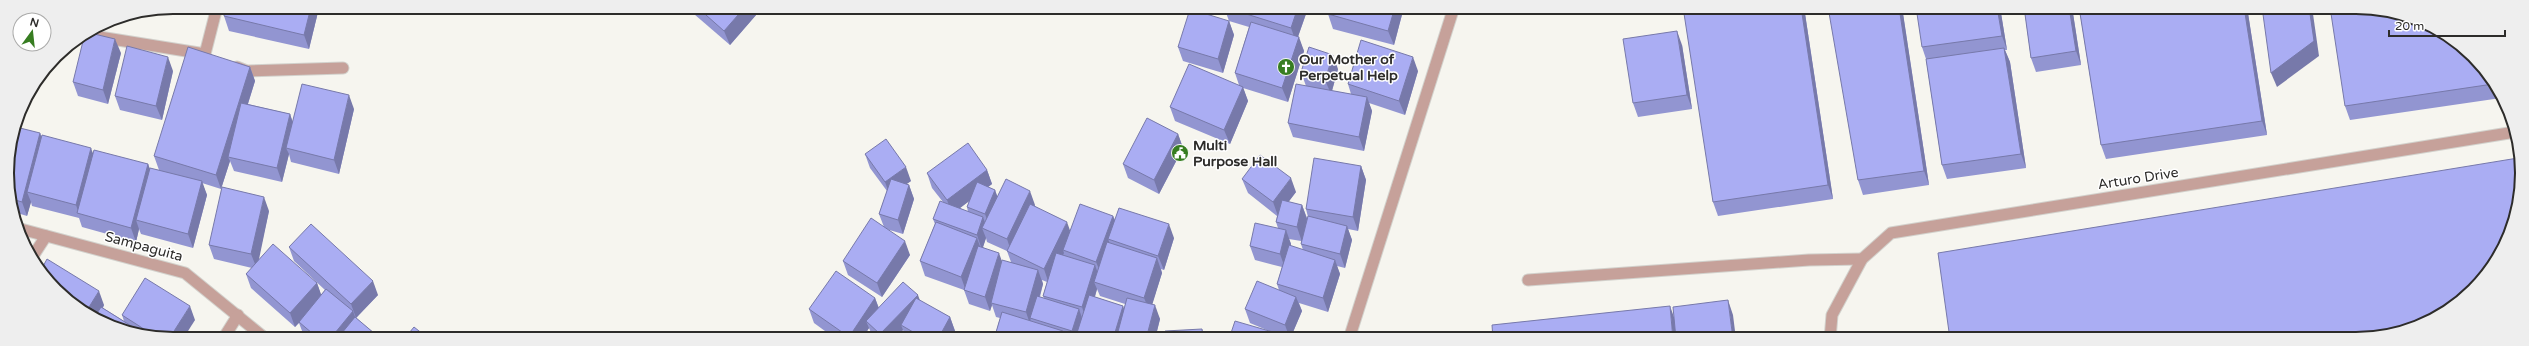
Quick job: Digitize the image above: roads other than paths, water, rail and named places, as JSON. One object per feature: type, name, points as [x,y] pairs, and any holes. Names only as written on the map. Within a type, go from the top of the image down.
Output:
[{"type":"street","points":[[205,54],[215,14]]},
{"type":"street","points":[[1351,332],[1452,14]]},
{"type":"street","points":[[92,36],[205,54],[247,70],[343,68]]},
{"type":"street","name":"Arturo Drive","points":[[1831,332],[1832,314],[1862,259],[1891,233],[2510,133]]},
{"type":"street","name":"Sampaguita","points":[[24,230],[185,273],[258,332]]},
{"type":"street","points":[[35,252],[46,236]]},
{"type":"street","points":[[1528,280],[1802,260],[1862,259]]},
{"type":"street","points":[[227,332],[238,315]]},
{"type":"place","name":"Our Mother of Perpetual Help","points":[[1286,67]]},
{"type":"place","name":"Multi Purpose Hall","points":[[1180,153]]}]
